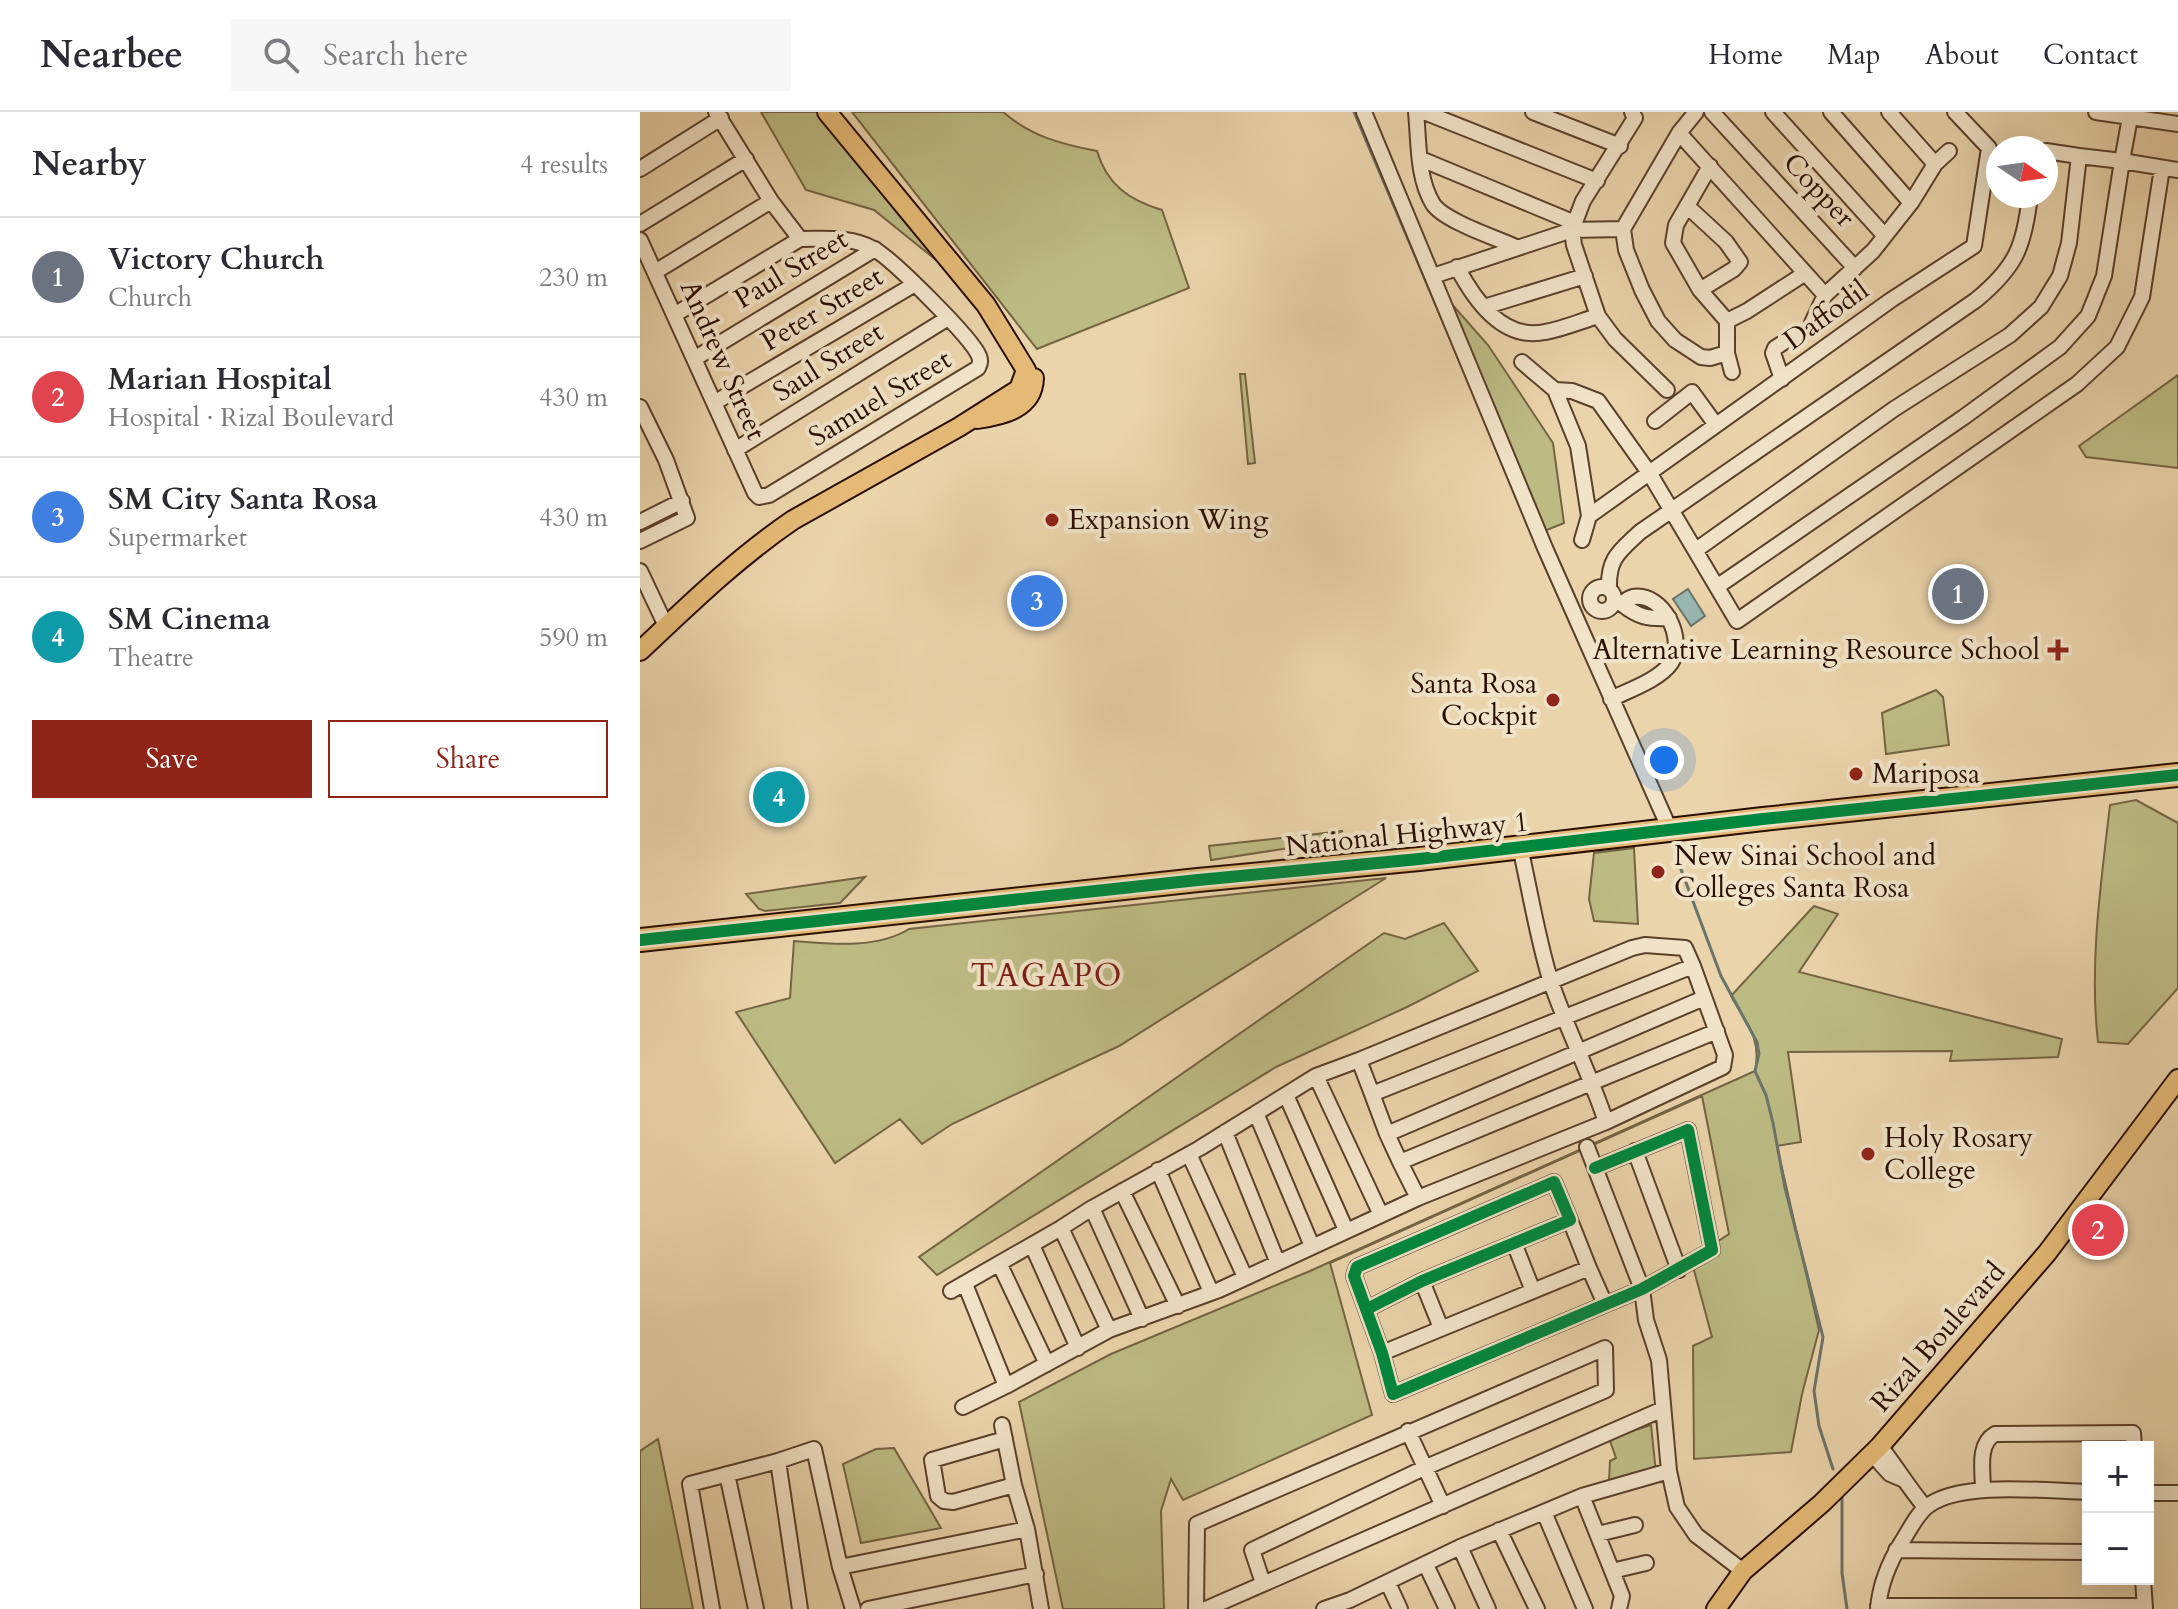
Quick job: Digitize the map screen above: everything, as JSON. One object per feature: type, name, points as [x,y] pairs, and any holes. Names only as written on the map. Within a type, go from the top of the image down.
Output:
[{"type":"highway","name":"National Highway 1","points":[[640,940],[2178,775]]},
{"type":"main road","points":[[640,651],[745,555],[781,528],[970,420],[1016,410],[1027,400],[1034,384],[1034,368],[975,280],[827,112]]},
{"type":"main road","points":[[836,112],[914,212]]},
{"type":"main road","name":"Rizal Boulevard","points":[[1716,1609],[1743,1571],[1822,1503],[1876,1450],[2047,1253],[2178,1079]]},
{"type":"street","points":[[1364,112],[1545,548],[1670,830]]},
{"type":"street","points":[[1416,112],[1424,181],[1435,206],[1454,219],[1516,247]]},
{"type":"street","points":[[1424,112],[1597,181]]},
{"type":"street","points":[[1533,112],[1620,146]]},
{"type":"street","points":[[1632,112],[1635,118],[1583,201],[1573,226],[1598,316],[1615,339],[1667,390]]},
{"type":"street","points":[[1696,112],[1679,133],[1623,229],[1626,250],[1658,321],[1675,340],[1701,357],[1727,353]]},
{"type":"street","name":"Copper","points":[[1712,112],[1855,268]]},
{"type":"street","points":[[1773,112],[1885,236]]},
{"type":"street","points":[[1831,112],[1911,203]]},
{"type":"street","points":[[1889,112],[1935,164]]},
{"type":"street","name":"Daffodil","points":[[1955,112],[1986,141]]},
{"type":"street","points":[[2096,112],[2171,119]]},
{"type":"street","points":[[640,169],[718,115],[771,201],[800,239]]},
{"type":"street","points":[[1718,586],[2060,347],[2088,316],[2104,276],[2130,115]]},
{"type":"street","points":[[1679,133],[1825,295]]},
{"type":"street","points":[[1812,323],[1825,295],[1885,236],[1911,203],[1935,164],[1949,151]]},
{"type":"street","points":[[2058,153],[2178,170]]},
{"type":"street","points":[[1696,550],[1894,409],[2010,335],[2041,307],[2060,276],[2069,243],[2079,156]]},
{"type":"street","points":[[640,224],[746,159]]},
{"type":"street","points":[[1421,159],[1573,226],[1623,229]]},
{"type":"street","points":[[1710,166],[1676,225],[1673,243],[1700,290],[1727,321],[1727,353],[1732,372]]},
{"type":"street","points":[[1555,390],[1572,391],[1598,401],[1650,474],[1737,621],[2077,384],[2117,347],[2142,297],[2162,168]]},
{"type":"street","name":"Daffodil","points":[[1589,516],[1891,300],[1974,246],[1986,187]]},
{"type":"street","points":[[655,272],[771,201]]},
{"type":"street","points":[[1687,206],[1726,242],[1740,262],[1700,290]]},
{"type":"street","points":[[1611,699],[1669,665],[1675,655],[1676,638],[1669,618],[1648,619],[1635,614],[1615,599],[1608,572],[1613,558],[1640,532],[1976,300],[2000,280],[2020,246],[2028,208]]},
{"type":"street","points":[[1433,276],[1573,226]]},
{"type":"street","points":[[674,315],[800,239],[844,239],[875,249],[948,318]]},
{"type":"street","name":"Andrew Street","points":[[640,240],[755,493],[763,498]]},
{"type":"street","name":"Paul Street","points":[[694,359],[875,249]]},
{"type":"street","points":[[1457,267],[1471,293],[1484,307],[1500,323],[1520,331],[1542,333],[1598,316]]},
{"type":"street","points":[[1727,321],[1804,274]]},
{"type":"street","points":[[1484,307],[1585,276]]},
{"type":"street","name":"Peter Street","points":[[714,403],[915,284]]},
{"type":"street","name":"Samuel Street","points":[[763,498],[974,372],[980,363],[978,354],[948,318]]},
{"type":"street","name":"Saul Street","points":[[735,450],[948,318]]},
{"type":"street","points":[[1782,379],[1773,353],[1775,348],[1798,333]]},
{"type":"street","points":[[1522,362],[1555,390],[1578,446],[1589,516],[1582,540]]},
{"type":"street","points":[[1655,421],[1692,392],[1716,425]]},
{"type":"street","points":[[640,407],[666,460],[687,518],[640,541]]},
{"type":"street","points":[[640,522],[682,501]]},
{"type":"street","points":[[640,571],[666,626]]},
{"type":"street","points":[[1517,848],[1552,983],[1593,1081],[1606,1122]]},
{"type":"street","points":[[951,1291],[1189,1154],[1316,1076],[1640,946],[1685,948],[1725,1055],[1723,1067],[1606,1122],[1585,1139],[1418,1198],[1211,1292],[1109,1330],[963,1407]]},
{"type":"street","points":[[1372,1094],[1693,966]]},
{"type":"street","points":[[1387,1134],[1704,998]]},
{"type":"street","points":[[1400,1162],[1717,1031]]},
{"type":"street","points":[[1359,1060],[1387,1134],[1418,1198]]},
{"type":"street","points":[[1316,1076],[1381,1215]]},
{"type":"street","points":[[1286,1095],[1346,1230]]},
{"type":"street","points":[[1256,1113],[1312,1246]]},
{"type":"street","points":[[1595,1168],[1688,1130],[1712,1250],[1642,1289],[1393,1394],[1382,1353],[1354,1276],[1357,1267],[1554,1182],[1605,1304]]},
{"type":"street","points":[[1225,1132],[1277,1261]]},
{"type":"street","points":[[1585,1139],[1642,1289],[1646,1320],[1659,1360],[1669,1471],[1677,1507],[1696,1535],[1743,1571]]},
{"type":"street","points":[[1635,1151],[1679,1270]]},
{"type":"street","points":[[1189,1154],[1245,1277]]},
{"type":"street","points":[[1158,1170],[1211,1292]]},
{"type":"street","points":[[1122,1191],[1178,1306]]},
{"type":"street","points":[[1092,1208],[1142,1319]]},
{"type":"street","points":[[1367,1309],[1422,1281],[1570,1220]]},
{"type":"street","points":[[1061,1228],[1109,1330]]},
{"type":"street","points":[[1514,1243],[1533,1291]]},
{"type":"street","points":[[1032,1245],[1078,1348]]},
{"type":"street","points":[[1000,1265],[1047,1364]]},
{"type":"street","points":[[1382,1353],[1589,1268]]},
{"type":"street","points":[[1422,1281],[1441,1328]]},
{"type":"street","points":[[965,1284],[1006,1386]]},
{"type":"street","points":[[1196,1609],[1197,1524],[1605,1348],[1606,1390],[1424,1468],[1252,1550],[1263,1583]]},
{"type":"street","points":[[1206,1609],[1663,1409]]},
{"type":"street","points":[[1408,1431],[1443,1506]]},
{"type":"street","points":[[1014,1485],[953,1502],[944,1501],[938,1496],[932,1460],[1003,1432],[1027,1529],[1041,1609]]},
{"type":"street","points":[[1983,1490],[1983,1446],[1995,1434],[2133,1433],[2134,1441]]},
{"type":"street","points":[[712,1609],[690,1484],[814,1449],[840,1567],[853,1609]]},
{"type":"street","points":[[1876,1450],[1896,1467],[1925,1507]]},
{"type":"street","points":[[778,1461],[800,1609]]},
{"type":"street","points":[[1324,1609],[1351,1605],[1460,1547],[1582,1496],[1669,1471]]},
{"type":"street","points":[[727,1474],[756,1609]]},
{"type":"street","points":[[2082,1492],[1983,1490],[1944,1495],[1925,1507],[1896,1550],[1886,1568],[1878,1608],[2145,1608],[2143,1585]]},
{"type":"street","points":[[2154,1493],[2178,1493]]},
{"type":"street","points":[[1582,1496],[1622,1596],[1619,1609]]},
{"type":"street","points":[[1544,1512],[1585,1609]]},
{"type":"street","points":[[1598,1534],[1635,1525]]},
{"type":"street","points":[[840,1567],[1027,1529]]},
{"type":"street","points":[[1499,1530],[1537,1609]]},
{"type":"street","points":[[1460,1547],[1488,1609]]},
{"type":"street","points":[[1896,1550],[2082,1552]]},
{"type":"street","points":[[1612,1571],[1646,1563]]},
{"type":"street","points":[[1426,1565],[1447,1609]]},
{"type":"street","points":[[868,1609],[1036,1574]]},
{"type":"street","points":[[1388,1583],[1400,1609]]},
{"type":"street","points":[[943,1593],[947,1609]]},
{"type":"shaded area","points":[[761,112],[819,112],[946,268],[874,210],[806,190]]},
{"type":"shaded area","points":[[852,112],[1003,112],[1047,138],[1097,151],[1107,173],[1121,190],[1162,210],[1189,288],[1037,349]]},
{"type":"shaded area","points":[[1442,293],[1488,345],[1553,443],[1564,523],[1542,532]]},
{"type":"shaded area","points":[[1240,374],[1245,374],[1255,463],[1248,464]]},
{"type":"shaded area","points":[[2178,375],[2178,468],[2086,457],[2079,446]]},
{"type":"shaded area","points":[[1936,690],[1943,697],[1949,745],[1886,754],[1882,713]]},
{"type":"shaded area","points":[[2136,800],[2178,823],[2178,988],[2128,1044],[2098,1042],[2095,953],[2110,805]]},
{"type":"shaded area","points":[[1343,831],[1289,848],[1211,860],[1209,846]]},
{"type":"shaded area","points":[[1634,848],[1638,924],[1594,921],[1589,899],[1594,853]]},
{"type":"shaded area","points":[[865,877],[840,903],[765,911],[759,909],[746,894]]},
{"type":"shaded area","points":[[1386,878],[1119,1046],[952,1124],[922,1144],[900,1119],[835,1163],[736,1012],[790,998],[794,941],[838,944],[868,942],[883,940],[909,929]]},
{"type":"shaded area","points":[[1814,906],[1838,914],[1799,972],[2062,1039],[2058,1057],[1950,1061],[1952,1051],[1788,1052],[1801,1142],[1777,1146],[1819,1330],[1791,1452],[1694,1459],[1693,1346],[1712,1337],[1691,1259],[1729,1234],[1702,1096],[1330,1263],[1372,1415],[1183,1500],[1171,1479],[1161,1511],[1164,1609],[1063,1609],[1019,1402],[1111,1354],[1310,1271],[1755,1071],[1754,1040],[1731,996]]},
{"type":"shaded area","points":[[1444,923],[1478,971],[1276,1067],[937,1275],[919,1257],[1384,933],[1405,939]]},
{"type":"shaded area","points":[[1651,1425],[1656,1473],[1609,1481],[1610,1461],[1616,1458],[1609,1438]]},
{"type":"shaded area","points":[[658,1439],[693,1609],[640,1609],[640,1451]]},
{"type":"shaded area","points":[[894,1448],[941,1528],[861,1543],[843,1464],[876,1449]]},
{"type":"water","points":[[1688,589],[1705,616],[1691,626],[1673,599]]},
{"type":"waterway","points":[[1354,112],[1470,385]]},
{"type":"waterway","points":[[1551,579],[1582,649]]},
{"type":"waterway","points":[[1676,856],[1721,976],[1757,1042],[1759,1054],[1755,1071],[1766,1095],[1785,1188],[1823,1337],[1814,1391],[1819,1426],[1833,1469]]},
{"type":"waterway","points":[[1842,1494],[1842,1573],[1847,1609]]},
{"type":"cycle path","points":[[640,940],[1419,859],[2178,775]]},
{"type":"cycle path","points":[[1367,1309],[1422,1281],[1570,1220],[1554,1182],[1357,1267],[1354,1276],[1382,1353],[1393,1394],[1642,1289],[1712,1250],[1688,1130],[1595,1168]]},
{"type":"place","name":"Expansion Wing","points":[[1052,520]]},
{"type":"place","name":"Victory Church","points":[[1958,594]]},
{"type":"place","name":"SM City Santa Rosa","points":[[1037,601]]},
{"type":"place","name":"Alternative Learning Resource School","points":[[2058,650]]},
{"type":"place","name":"Santa Rosa Cockpit","points":[[1553,700]]},
{"type":"place","name":"Mariposa","points":[[1856,774]]},
{"type":"place","name":"SM Cinema","points":[[779,797]]},
{"type":"place","name":"New Sinai School and Colleges Santa Rosa","points":[[1658,872]]},
{"type":"place","name":"Holy Rosary College","points":[[1868,1154]]},
{"type":"place","name":"Marian Hospital","points":[[2098,1230]]},
{"type":"district","name":"TAGAPO","points":[[1047,976]]}]
